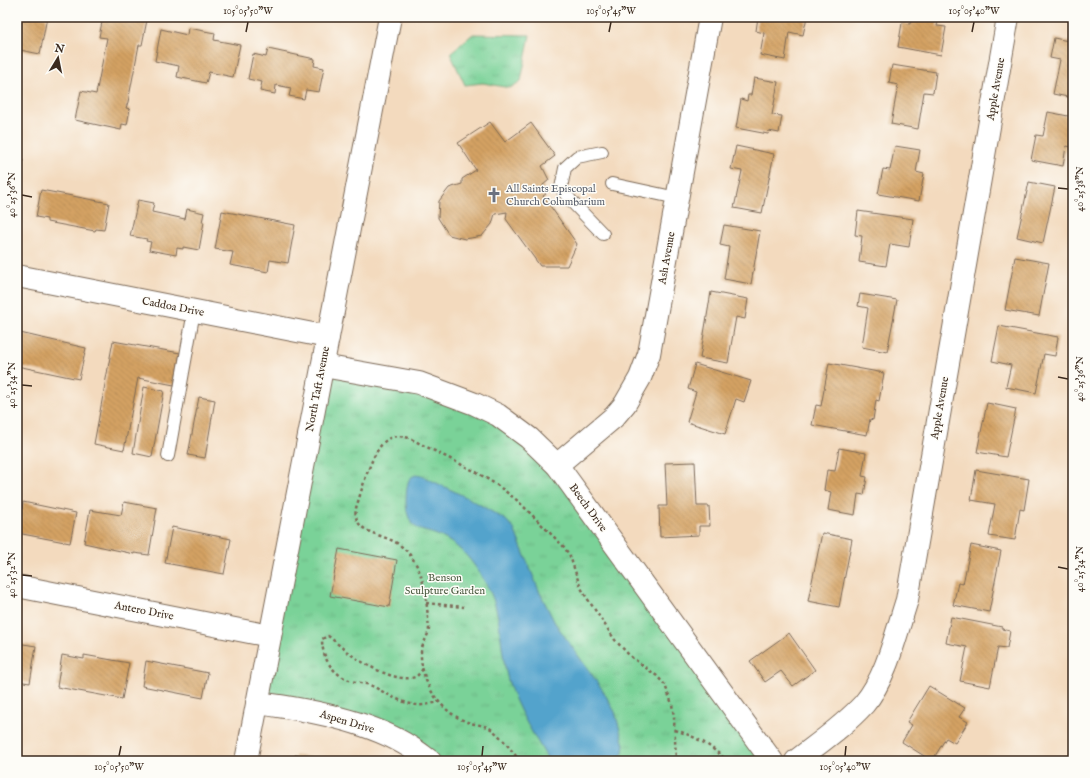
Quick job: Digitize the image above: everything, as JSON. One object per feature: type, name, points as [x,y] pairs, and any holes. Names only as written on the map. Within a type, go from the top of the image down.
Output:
[{"type":"street","name":"Ash Avenue","points":[[557,466],[614,417],[625,404],[640,378],[649,354],[710,17]]},
{"type":"street","name":"Apple Avenue","points":[[796,761],[848,720],[865,703],[877,683],[889,656],[907,600],[1008,17]]},
{"type":"street","name":"North Taft Avenue","points":[[246,761],[323,366],[386,18]]},
{"type":"street","name":"Caddoa Drive","points":[[17,276],[328,337]]},
{"type":"street","name":"Beech Drive","points":[[323,366],[419,383],[475,404],[498,415],[529,438],[557,466],[772,761]]},
{"type":"street","name":"Antero Drive","points":[[17,586],[270,636]]},
{"type":"street","name":"Aspen Drive","points":[[257,703],[295,708],[335,717],[370,728],[409,746],[430,761]]},
{"type":"lane","points":[[602,152],[577,157],[565,168],[561,188],[572,202],[603,234]]},
{"type":"lane","points":[[612,184],[677,198]]},
{"type":"lane","points":[[168,456],[194,311]]},
{"type":"path","points":[[520,761],[505,743],[490,729],[463,720],[439,702],[426,681],[423,669],[421,652],[429,629],[422,576],[411,556],[398,543],[360,526],[355,518],[356,508],[377,450],[388,439],[395,436],[409,438],[487,478],[518,501],[556,538],[570,556],[580,586],[585,595],[615,640],[630,656],[662,680],[667,689],[672,704],[676,761]]},
{"type":"path","points":[[426,603],[464,607]]},
{"type":"path","points":[[423,669],[416,676],[408,678],[383,673],[364,663],[344,649],[334,639],[328,636],[322,639],[322,647],[328,662],[334,671],[341,677],[354,682],[368,684],[405,702],[419,706],[439,702]]},
{"type":"path","points":[[675,730],[692,735],[712,748],[726,761]]},
{"type":"green space","points":[[473,34],[530,35],[521,81],[510,88],[483,83],[465,85],[450,53]]},
{"type":"green space","name":"Benson Sculpture Garden","points":[[323,366],[419,383],[529,438],[772,761],[430,761],[409,746],[257,703]]},
{"type":"water","points":[[416,475],[422,476],[470,499],[506,520],[514,529],[540,593],[555,623],[602,689],[615,712],[624,745],[623,753],[617,761],[549,761],[526,721],[511,690],[504,661],[495,605],[484,579],[458,547],[443,537],[417,528],[410,520],[406,504],[407,488],[409,480]]},
{"type":"building","points":[[17,17],[47,17],[40,54],[20,50],[19,54],[17,54]]},
{"type":"building","points":[[103,17],[133,17],[147,20],[142,45],[139,45],[126,108],[130,109],[127,125],[122,124],[121,130],[75,120],[81,91],[96,94],[107,38],[99,37]]},
{"type":"building","points":[[758,17],[807,17],[803,35],[789,32],[785,60],[760,55],[764,33],[756,31]]},
{"type":"building","points":[[912,17],[939,17],[937,26],[946,27],[941,55],[898,47],[902,23],[910,24]]},
{"type":"building","points":[[188,28],[215,33],[214,40],[240,45],[233,77],[209,72],[206,83],[177,77],[179,66],[155,61],[161,29],[187,35]]},
{"type":"building","points":[[1054,38],[1073,42],[1073,98],[1053,94],[1060,60],[1050,58]]},
{"type":"building","points":[[268,49],[315,59],[314,66],[324,68],[319,92],[306,90],[304,99],[289,96],[291,88],[276,85],[275,94],[260,91],[262,82],[248,79],[253,54],[266,57]]},
{"type":"building","points":[[892,65],[936,72],[933,93],[924,92],[918,129],[891,124],[898,85],[889,83]]},
{"type":"building","points":[[754,78],[778,82],[772,115],[782,116],[779,133],[769,131],[768,134],[736,128],[741,99],[747,101],[748,95],[751,95]]},
{"type":"building","points":[[1048,112],[1073,117],[1073,147],[1066,146],[1063,166],[1031,160],[1036,135],[1043,136]]},
{"type":"building","name":"All Saints Episcopal Church Columbarium","points":[[490,122],[505,142],[531,123],[555,156],[542,166],[549,180],[543,185],[546,194],[543,196],[577,244],[567,266],[540,266],[506,219],[507,212],[495,214],[492,224],[482,236],[465,239],[449,235],[438,218],[439,201],[449,188],[462,184],[462,179],[476,170],[458,143]]},
{"type":"building","points":[[736,146],[774,154],[762,213],[734,208],[742,171],[731,169]]},
{"type":"building","points":[[895,146],[920,150],[916,172],[924,174],[919,201],[878,194],[883,169],[890,170]]},
{"type":"building","points":[[17,158],[23,160],[18,184],[17,184]]},
{"type":"building","points":[[1029,182],[1055,187],[1043,243],[1017,237]]},
{"type":"building","points":[[41,190],[109,203],[104,230],[96,229],[95,231],[47,222],[47,219],[36,217]]},
{"type":"building","points":[[138,200],[154,203],[152,212],[185,219],[187,209],[204,213],[202,222],[204,222],[199,250],[183,247],[183,249],[177,248],[176,255],[149,250],[151,242],[146,241],[147,239],[130,236]]},
{"type":"building","points":[[222,211],[295,225],[288,263],[270,260],[268,272],[230,265],[233,252],[215,249]]},
{"type":"building","points":[[858,211],[913,219],[909,247],[890,244],[886,266],[859,262],[862,236],[855,235]]},
{"type":"building","points":[[724,225],[760,231],[751,284],[724,279],[729,247],[720,245]]},
{"type":"building","points":[[1015,257],[1049,263],[1039,316],[1005,310]]},
{"type":"building","points":[[711,292],[748,299],[745,319],[736,317],[728,363],[700,358]]},
{"type":"building","points":[[860,294],[897,300],[887,352],[862,347],[868,308],[858,306]]},
{"type":"building","points":[[999,326],[1058,337],[1055,356],[1044,354],[1036,393],[1006,387],[1011,365],[992,361]]},
{"type":"building","points":[[20,333],[86,348],[79,379],[17,366],[17,345]]},
{"type":"building","points":[[113,341],[180,353],[174,385],[138,378],[124,450],[94,444]]},
{"type":"building","points":[[829,363],[884,373],[879,401],[876,400],[873,420],[870,419],[867,435],[812,425],[816,405],[821,406]]},
{"type":"building","points":[[695,364],[751,381],[744,402],[736,399],[725,434],[687,422],[696,392],[688,389]]},
{"type":"building","points":[[144,387],[164,391],[152,457],[133,453]]},
{"type":"building","points":[[199,397],[215,400],[205,458],[188,455]]},
{"type":"building","points":[[987,403],[1016,409],[1006,457],[977,452]]},
{"type":"building","points":[[839,448],[866,453],[862,476],[867,477],[864,495],[858,494],[855,515],[828,510],[831,492],[824,490],[827,470],[835,471]]},
{"type":"building","points":[[695,462],[697,506],[709,506],[710,526],[699,526],[699,535],[660,537],[659,506],[667,506],[665,463]]},
{"type":"building","points":[[976,470],[1029,479],[1024,510],[1020,509],[1015,540],[989,536],[995,504],[971,500]]},
{"type":"building","points":[[23,502],[76,513],[70,543],[17,533],[17,508],[22,509]]},
{"type":"building","points":[[124,502],[157,508],[149,555],[134,554],[84,543],[90,510],[121,515]]},
{"type":"building","points":[[172,527],[231,539],[224,574],[165,563]]},
{"type":"building","points":[[822,533],[852,539],[839,607],[808,601]]},
{"type":"building","points":[[971,545],[1001,551],[989,612],[953,605],[958,583],[963,584]]},
{"type":"building","points":[[339,549],[397,560],[389,607],[330,596]]},
{"type":"building","points":[[951,617],[1002,627],[1002,629],[1010,631],[1007,648],[998,647],[990,687],[960,681],[967,647],[946,643]]},
{"type":"building","points":[[789,633],[815,670],[793,686],[781,671],[765,682],[750,661]]},
{"type":"building","points":[[17,643],[36,646],[30,683],[17,681]]},
{"type":"building","points":[[62,655],[84,659],[84,655],[129,663],[122,699],[57,687]]},
{"type":"building","points":[[146,661],[208,673],[203,698],[142,686]]},
{"type":"building","points":[[929,686],[965,708],[959,717],[968,722],[955,743],[946,738],[932,761],[902,742],[912,725],[907,722]]},
{"type":"building","points":[[295,755],[327,760],[327,761],[294,761]]},
{"type":"place","name":"All Saints Episcopal Church Columbarium","points":[[494,195]]}]
